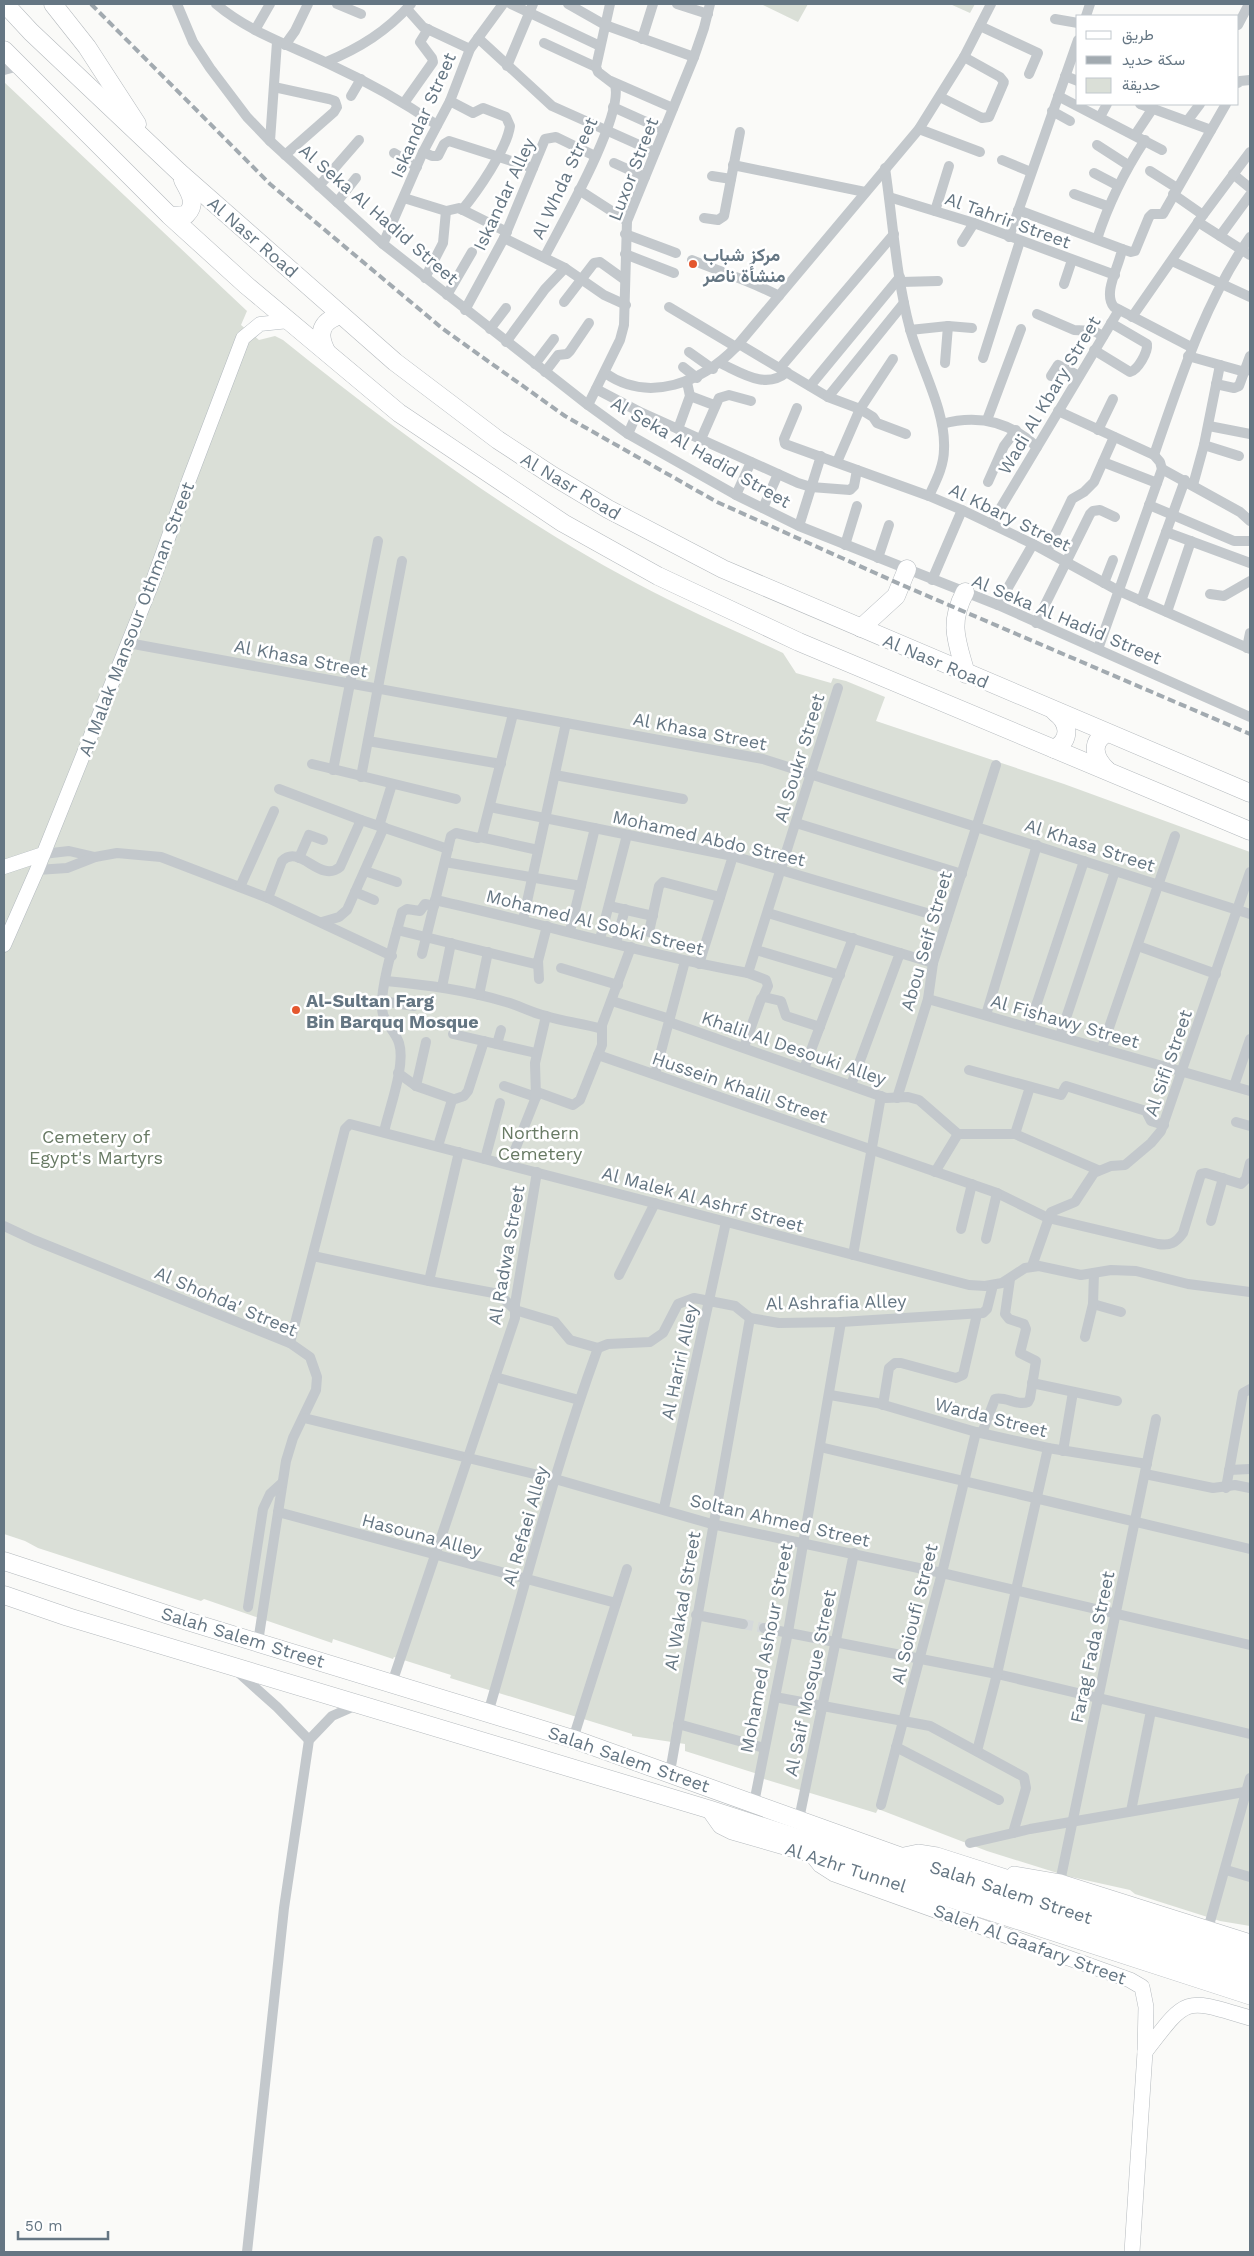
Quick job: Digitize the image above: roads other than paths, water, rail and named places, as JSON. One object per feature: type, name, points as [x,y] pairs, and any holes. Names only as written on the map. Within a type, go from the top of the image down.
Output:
[{"type":"highway","name":"Al Nasr Road","points":[[4,4],[179,172],[341,315],[446,402],[498,440],[584,495],[665,540],[724,569],[966,674],[1250,793]]},
{"type":"highway","points":[[53,4],[104,71],[149,144]]},
{"type":"highway","name":"Al Nasr Road","points":[[4,50],[11,68],[170,216],[289,321],[399,413],[563,524],[658,576],[807,646],[1250,830]]},
{"type":"highway","points":[[170,216],[186,215],[193,205],[193,199],[179,172]]},
{"type":"highway","points":[[326,351],[320,337],[321,328],[331,318],[341,315]]},
{"type":"highway","points":[[861,628],[896,596],[907,570]]},
{"type":"highway","points":[[965,592],[956,608],[954,626],[966,674]]},
{"type":"highway","points":[[1054,711],[1063,718],[1067,730],[1064,741],[1054,749]]},
{"type":"highway","points":[[1108,733],[1098,740],[1095,753],[1100,764],[1108,771]]},
{"type":"highway","name":"Salah Salem Street","points":[[4,1561],[573,1739],[670,1772],[899,1856],[1250,1968]]},
{"type":"highway","name":"Salah Salem Street","points":[[4,1595],[228,1665],[708,1809],[1250,1985]]},
{"type":"main road","name":"Al Malak Mansour Othman Street","points":[[4,945],[37,870],[151,586],[243,338],[260,324],[289,321]]},
{"type":"main road","points":[[4,867],[43,854]]},
{"type":"main road","name":"Al Azhr Tunnel","points":[[708,1809],[716,1822],[726,1830],[812,1855],[1250,1997]]},
{"type":"main road","name":"Al Azhr Tunnel","points":[[899,1856],[927,1853],[1250,1954]]},
{"type":"main road","name":"Saleh Al Gaafary Street","points":[[812,1855],[834,1874],[1136,1983],[1142,1987],[1145,1994],[1145,2052],[1132,2252]]},
{"type":"main road","points":[[1003,1877],[1024,1874],[1060,1882],[1250,1942]]},
{"type":"main road","points":[[1145,2052],[1170,2019],[1188,2006],[1208,2005],[1250,2018]]},
{"type":"street","name":"Al Seka Al Hadid Street","points":[[178,4],[193,42],[210,68],[242,111],[270,141],[382,244],[506,342],[628,434],[736,495],[799,526],[998,605],[1250,717]]},
{"type":"street","points":[[216,4],[255,30],[361,79],[404,103],[437,125]]},
{"type":"street","points":[[255,30],[270,4]]},
{"type":"street","points":[[270,141],[274,87],[281,43],[295,31],[308,4]]},
{"type":"street","points":[[336,4],[361,14]]},
{"type":"street","name":"Iskandar Street","points":[[382,244],[423,152],[450,101],[470,49],[503,4]]},
{"type":"street","points":[[511,4],[531,8],[600,46]]},
{"type":"street","points":[[568,4],[605,26],[694,57]]},
{"type":"street","points":[[596,67],[610,4]]},
{"type":"street","points":[[642,39],[653,4]]},
{"type":"street","points":[[677,4],[709,9]]},
{"type":"street","points":[[604,373],[615,380],[647,387],[667,386],[697,378],[717,366],[738,346],[919,128],[964,57],[992,4]]},
{"type":"street","points":[[1239,23],[1249,4]]},
{"type":"street","points":[[326,62],[371,40],[409,6],[416,21],[428,29],[470,49]]},
{"type":"street","points":[[507,66],[531,8]]},
{"type":"street","name":"Luxor Street","points":[[588,405],[620,340],[626,305],[625,254],[627,221],[694,57],[709,9]]},
{"type":"street","points":[[1055,19],[1076,23]]},
{"type":"street","points":[[980,26],[1036,51],[1038,56],[1029,74]]},
{"type":"street","points":[[404,103],[433,62],[420,42],[428,29]]},
{"type":"street","points":[[478,38],[552,106],[606,132],[655,152]]},
{"type":"street","points":[[544,43],[596,67],[602,76],[611,81],[673,108]]},
{"type":"street","points":[[1009,237],[1076,46]]},
{"type":"street","points":[[940,97],[982,118],[989,117],[1004,82],[1000,77],[964,57]]},
{"type":"street","points":[[1065,76],[1076,80]]},
{"type":"street","points":[[351,96],[361,79]]},
{"type":"street","name":"Al Whda Street","points":[[545,256],[606,132],[616,90],[611,81]]},
{"type":"street","points":[[274,87],[329,99],[334,101],[337,107],[334,112],[285,155]]},
{"type":"street","points":[[1058,96],[1162,150]]},
{"type":"street","points":[[450,101],[473,113],[483,108],[506,117],[510,123],[510,130],[497,157],[478,191],[462,210]]},
{"type":"street","points":[[1100,117],[1106,105]]},
{"type":"street","points":[[1143,105],[1211,130]]},
{"type":"street","points":[[1188,120],[1199,105]]},
{"type":"street","points":[[1018,210],[1131,252],[1135,251],[1149,217],[1152,214],[1163,214],[1225,105]]},
{"type":"street","points":[[613,107],[664,130]]},
{"type":"street","points":[[1097,239],[1107,206],[1128,165],[1152,108]]},
{"type":"street","points":[[1052,111],[1070,121]]},
{"type":"street","points":[[919,128],[980,152]]},
{"type":"street","points":[[704,218],[718,220],[723,218],[740,132]]},
{"type":"street","name":"Iskandar Alley","points":[[466,310],[505,235],[545,139],[552,136],[595,156]]},
{"type":"street","points":[[319,186],[359,140]]},
{"type":"street","points":[[423,152],[432,156],[438,156],[444,144],[449,141],[533,168]]},
{"type":"street","points":[[1097,144],[1128,165]]},
{"type":"street","points":[[1132,317],[1200,218],[1250,152]]},
{"type":"street","points":[[394,153],[417,167]]},
{"type":"street","points":[[1002,160],[1031,172]]},
{"type":"street","points":[[614,163],[645,177]]},
{"type":"street","points":[[734,165],[864,192]]},
{"type":"street","points":[[935,210],[949,166]]},
{"type":"street","points":[[885,168],[904,303],[910,330],[942,424],[944,449],[940,473],[929,496]]},
{"type":"street","points":[[1150,172],[1175,191],[1220,236],[1247,256]]},
{"type":"street","points":[[1094,173],[1117,185]]},
{"type":"street","points":[[1233,174],[1250,188]]},
{"type":"street","points":[[712,176],[731,179]]},
{"type":"street","points":[[337,202],[356,178]]},
{"type":"street","points":[[579,190],[627,221]]},
{"type":"street","points":[[1074,194],[1107,206]]},
{"type":"street","points":[[1220,236],[1250,196]]},
{"type":"street","name":"Al Tahrir Street","points":[[889,197],[935,210],[1115,275]]},
{"type":"street","points":[[404,198],[446,211],[456,208],[462,210],[566,268],[604,295],[626,305]]},
{"type":"street","points":[[425,278],[443,243],[446,211]]},
{"type":"street","points":[[962,242],[974,224]]},
{"type":"street","points":[[626,234],[676,253]]},
{"type":"street","points":[[689,352],[717,366],[762,381],[778,379],[894,234]]},
{"type":"street","points":[[1154,455],[1190,351],[1223,284],[1247,256],[1250,237]]},
{"type":"street","points":[[983,358],[1020,241]]},
{"type":"street","points":[[1122,248],[1109,299],[1114,307],[1190,351],[1246,377]]},
{"type":"street","points":[[447,295],[472,252]]},
{"type":"street","points":[[625,254],[674,273]]},
{"type":"street","points":[[692,260],[748,280],[779,296]]},
{"type":"street","points":[[1064,284],[1072,260]]},
{"type":"street","points":[[1172,261],[1250,297]]},
{"type":"street","points":[[564,302],[581,279],[597,262],[625,280]]},
{"type":"street","points":[[506,342],[545,290],[566,268]]},
{"type":"street","points":[[901,280],[938,281]]},
{"type":"street","points":[[810,386],[901,280]]},
{"type":"street","points":[[828,397],[904,303]]},
{"type":"street","points":[[669,307],[784,370],[828,397],[860,409],[873,416],[877,423],[906,434]]},
{"type":"street","points":[[490,329],[506,308]]},
{"type":"street","name":"Wadi Al Kbary Street","points":[[991,524],[1118,310]]},
{"type":"street","points":[[1037,314],[1074,330],[1094,331],[1103,336]]},
{"type":"street","points":[[1094,350],[1130,372],[1136,369],[1147,348],[1146,344],[1111,323]]},
{"type":"street","points":[[546,372],[558,355],[567,354],[570,351],[589,324]]},
{"type":"street","points":[[910,330],[948,326],[972,328]]},
{"type":"street","points":[[945,363],[948,326]]},
{"type":"street","points":[[987,420],[1021,329]]},
{"type":"street","points":[[535,364],[554,339]]},
{"type":"street","points":[[1216,384],[1237,388],[1246,377],[1250,356]]},
{"type":"street","points":[[837,462],[860,409],[893,359]]},
{"type":"street","points":[[1141,601],[1172,515],[1189,482],[1204,445],[1220,365]]},
{"type":"street","points":[[1051,376],[1058,366],[1079,376]]},
{"type":"street","points":[[683,367],[697,378]]},
{"type":"street","points":[[678,429],[690,396],[687,382]]},
{"type":"street","points":[[596,389],[638,411],[811,487],[850,490],[854,486],[857,470]]},
{"type":"street","points":[[701,439],[714,405],[719,398],[729,395],[751,401]]},
{"type":"street","points":[[690,396],[714,405]]},
{"type":"street","points":[[1098,430],[1113,399]]},
{"type":"street","name":"Al Kbary Street","points":[[798,408],[784,441],[962,510],[1033,544],[1119,591],[1249,648]]},
{"type":"street","points":[[628,434],[638,411]]},
{"type":"street","points":[[1058,411],[1154,455],[1160,462],[1162,469],[1098,650]]},
{"type":"street","points":[[942,424],[972,419],[987,420],[1016,430],[1037,447]]},
{"type":"street","points":[[1209,426],[1250,434]]},
{"type":"street","points":[[988,482],[1004,446],[1016,430]]},
{"type":"street","points":[[1047,552],[1072,499],[1090,488],[1114,437]]},
{"type":"street","points":[[1204,445],[1239,456]]},
{"type":"street","points":[[799,526],[821,456]]},
{"type":"street","points":[[736,495],[751,462]]},
{"type":"street","points":[[1102,462],[1157,483]]},
{"type":"street","points":[[1162,469],[1189,482],[1240,512],[1250,522]]},
{"type":"street","points":[[763,508],[778,474]]},
{"type":"street","points":[[1149,505],[1234,541],[1250,541]]},
{"type":"street","points":[[845,544],[858,506]]},
{"type":"street","points":[[932,580],[962,510]]},
{"type":"street","points":[[1036,623],[1093,511],[1100,510],[1115,517]]},
{"type":"street","points":[[878,558],[889,525]]},
{"type":"street","points":[[1166,532],[1250,563]]},
{"type":"street","points":[[333,770],[378,541]]},
{"type":"street","points":[[1166,612],[1191,541]]},
{"type":"street","points":[[998,605],[1033,544]]},
{"type":"street","points":[[1104,583],[1113,560]]},
{"type":"street","points":[[361,776],[402,561]]},
{"type":"street","points":[[1210,594],[1224,596],[1250,581]]},
{"type":"street","points":[[1249,648],[1250,633]]},
{"type":"street","name":"Al Khasa Street","points":[[128,643],[763,759],[1250,914]]},
{"type":"street","name":"Al Soukr Street","points":[[748,973],[838,688]]},
{"type":"street","points":[[480,837],[490,807],[514,714]]},
{"type":"street","points":[[523,920],[566,723]]},
{"type":"street","points":[[368,741],[501,764]]},
{"type":"street","points":[[312,764],[456,799]]},
{"type":"street","name":"Abou Seif Street","points":[[897,1098],[928,999],[933,962],[996,765]]},
{"type":"street","points":[[555,775],[683,799]]},
{"type":"street","points":[[322,922],[344,914],[356,892],[381,827],[392,784]]},
{"type":"street","points":[[278,789],[361,820],[448,849]]},
{"type":"street","name":"Mohamed Abdo Street","points":[[490,807],[733,856],[947,919]]},
{"type":"street","points":[[240,887],[274,811]]},
{"type":"street","points":[[268,898],[282,861],[290,856],[299,858],[326,872],[340,867],[361,820]]},
{"type":"street","points":[[796,823],[962,874]]},
{"type":"street","points":[[570,932],[595,828]]},
{"type":"street","points":[[422,954],[453,834],[480,837],[538,850]]},
{"type":"street","points":[[299,858],[309,835],[322,840]]},
{"type":"street","points":[[600,939],[627,835]]},
{"type":"street","points":[[1102,1048],[1175,836]]},
{"type":"street","points":[[986,1015],[1037,845]]},
{"type":"street","points":[[43,854],[69,851],[95,857]]},
{"type":"street","points":[[37,870],[67,868],[95,857],[132,853],[161,857],[268,898],[392,956]]},
{"type":"street","points":[[699,964],[733,856]]},
{"type":"street","points":[[1029,1027],[1084,861]]},
{"type":"street","points":[[445,862],[581,886]]},
{"type":"street","points":[[364,871],[396,882]]},
{"type":"street","points":[[1060,1036],[1114,871]]},
{"type":"street","name":"Al Sifi Street","points":[[1098,1170],[1111,1166],[1125,1165],[1155,1140],[1164,1125],[1250,872]]},
{"type":"street","points":[[649,932],[659,886],[665,881],[720,897]]},
{"type":"street","points":[[356,892],[374,900]]},
{"type":"street","points":[[384,1132],[398,1073],[400,1049],[399,1042],[384,1018],[382,1001],[386,981],[404,910],[418,911],[425,904],[434,903]]},
{"type":"street","name":"Mohamed Al Sobki Street","points":[[434,903],[523,920],[685,961],[748,973]]},
{"type":"street","points":[[609,906],[653,916]]},
{"type":"street","points":[[616,943],[625,909]]},
{"type":"street","points":[[768,912],[933,962]]},
{"type":"street","points":[[539,980],[538,961],[547,926]]},
{"type":"street","points":[[398,930],[533,964],[538,961]]},
{"type":"street","points":[[804,1069],[853,938]]},
{"type":"street","points":[[442,987],[451,943]]},
{"type":"street","points":[[1138,946],[1216,974]]},
{"type":"street","points":[[504,1086],[568,1104],[577,1104],[602,1045],[602,1029],[631,947]]},
{"type":"street","points":[[756,950],[840,974]]},
{"type":"street","points":[[479,995],[488,952]]},
{"type":"street","points":[[851,1086],[900,953]]},
{"type":"street","points":[[655,1074],[685,961]]},
{"type":"street","points":[[561,968],[618,986]]},
{"type":"street","points":[[744,1047],[768,986],[766,980],[748,973]]},
{"type":"street","points":[[386,981],[442,987],[479,995],[546,1016],[602,1029]]},
{"type":"street","points":[[763,997],[782,1001],[786,1016],[820,1026]]},
{"type":"street","name":"Al Fishawy Street","points":[[928,999],[1250,1090]]},
{"type":"street","name":"Khalil Al Desouki Alley","points":[[612,1000],[881,1096],[908,1097],[919,1100],[958,1134]]},
{"type":"street","points":[[382,1001],[414,1006]]},
{"type":"street","points":[[509,1165],[537,1094],[536,1053],[546,1016]]},
{"type":"street","points":[[497,1044],[501,1030]]},
{"type":"street","points":[[453,1034],[536,1053]]},
{"type":"street","points":[[1234,1086],[1250,1040]]},
{"type":"street","points":[[398,1073],[416,1086],[453,1099],[464,1096],[468,1091],[484,1041]]},
{"type":"street","points":[[416,1086],[426,1042]]},
{"type":"street","name":"Hussein Khalil Street","points":[[598,1055],[997,1193],[1048,1218],[1168,1246],[1177,1242],[1183,1233],[1199,1176],[1206,1173],[1223,1178]]},
{"type":"street","points":[[969,1070],[1061,1095],[1067,1086],[1146,1111],[1152,1121],[1164,1125]]},
{"type":"street","points":[[1015,1134],[1030,1087]]},
{"type":"street","points":[[853,1255],[881,1096]]},
{"type":"street","points":[[438,1146],[453,1099]]},
{"type":"street","points":[[485,1159],[500,1103]]},
{"type":"street","points":[[1236,1122],[1250,1126]]},
{"type":"street","name":"Al Malek Al Ashrf Street","points":[[290,1342],[345,1129],[350,1124],[969,1285],[993,1285],[1010,1279],[1032,1266]]},
{"type":"street","points":[[935,1172],[958,1134],[1015,1134],[1098,1170],[1090,1176],[1075,1202],[1053,1210],[1048,1218],[1032,1266],[1075,1274],[1128,1270],[1188,1284],[1250,1292]]},
{"type":"street","points":[[429,1281],[459,1152]]},
{"type":"street","points":[[1211,1221],[1223,1178],[1243,1183],[1250,1163]]},
{"type":"street","name":"Al Radwa Street","points":[[392,1683],[514,1318],[537,1172]]},
{"type":"street","points":[[961,1229],[972,1184]]},
{"type":"street","points":[[986,1239],[997,1193]]},
{"type":"street","points":[[619,1275],[655,1203]]},
{"type":"street","name":"Al Hariri Alley","points":[[664,1508],[726,1222]]},
{"type":"street","name":"Al Shohda' Street","points":[[4,1226],[34,1240],[290,1342],[310,1357],[317,1377],[316,1390],[293,1438],[281,1484],[258,1642]]},
{"type":"street","points":[[313,1256],[499,1294],[515,1310],[555,1322],[570,1340],[598,1348]]},
{"type":"street","points":[[1085,1337],[1093,1304],[1094,1273]]},
{"type":"street","points":[[1010,1279],[1004,1311],[1009,1319],[1022,1322],[1025,1326],[1020,1353],[1024,1357],[1035,1360],[1032,1383],[1117,1402]]},
{"type":"street","points":[[883,1405],[889,1368],[894,1363],[901,1363],[956,1378],[963,1375],[978,1314],[986,1310],[993,1285]]},
{"type":"street","name":"Al Ashrafia Alley","points":[[598,1348],[608,1344],[650,1342],[662,1333],[678,1304],[694,1298],[735,1306],[750,1318],[779,1323],[841,1322],[978,1314]]},
{"type":"street","points":[[1093,1304],[1121,1312]]},
{"type":"street","name":"Al Wakad Street","points":[[670,1772],[712,1524],[750,1318]]},
{"type":"street","name":"Mohamed Ashour Street","points":[[754,1803],[788,1632],[841,1322]]},
{"type":"street","name":"Al Refaei Alley","points":[[488,1713],[579,1400],[598,1348]]},
{"type":"street","points":[[495,1377],[579,1400]]},
{"type":"street","name":"Al Soioufi Street","points":[[881,1805],[942,1573],[964,1479],[979,1432],[994,1399],[999,1398],[1026,1404],[1029,1400],[1032,1383]]},
{"type":"street","points":[[1226,1488],[1243,1393],[1250,1389]]},
{"type":"street","points":[[1063,1451],[1073,1392]]},
{"type":"street","name":"Warda Street","points":[[830,1395],[883,1405],[979,1432],[1146,1469],[1213,1488],[1226,1488],[1235,1485],[1250,1488]]},
{"type":"street","name":"Soltan Ahmed Street","points":[[304,1418],[468,1457],[664,1508],[712,1524],[942,1573],[1250,1644]]},
{"type":"street","name":"Farag Fada Street","points":[[1060,1882],[1156,1419]]},
{"type":"street","points":[[820,1446],[1250,1549]]},
{"type":"street","points":[[977,1751],[997,1674],[1048,1448]]},
{"type":"street","points":[[1230,1470],[1250,1469]]},
{"type":"street","name":"Al Shohda' Street","points":[[248,1606],[263,1509],[270,1494],[281,1484]]},
{"type":"street","name":"Hasouna Alley","points":[[278,1512],[616,1603]]},
{"type":"street","name":"Al Saif Mosque Street","points":[[799,1819],[854,1554]]},
{"type":"street","points":[[573,1739],[627,1569]]},
{"type":"street","points":[[696,1615],[743,1624]]},
{"type":"street","points":[[764,1628],[997,1674],[1250,1734]]},
{"type":"street","points":[[228,1665],[260,1691],[309,1740]]},
{"type":"street","points":[[774,1697],[822,1704],[930,1726],[977,1751],[1026,1780],[1026,1788],[1013,1833]]},
{"type":"street","points":[[247,2252],[284,1908],[309,1740],[332,1716],[346,1708],[362,1704]]},
{"type":"street","points":[[1131,1811],[1151,1711]]},
{"type":"street","points":[[678,1724],[764,1748]]},
{"type":"street","points":[[896,1747],[999,1800]]},
{"type":"street","points":[[1208,1929],[1249,1792],[1250,1778]]},
{"type":"street","points":[[970,1843],[1072,1821],[1249,1792]]},
{"type":"street","points":[[1226,1870],[1250,1876]]},
{"type":"tunnel","points":[[743,1624],[764,1628]]},
{"type":"railway","points":[[91,4],[270,184],[443,329],[565,416],[717,502],[902,585],[1250,734]]},
{"type":"place","name":"مركز شباب منشأة ناصر","points":[[693,264]]},
{"type":"place","name":"Al-Sultan Farg Bin Barquq Mosque","points":[[296,1010]]},
{"type":"park label","name":"Northern Cemetery","points":[[540,1142]]},
{"type":"park label","name":"Cemetery of Egypt's Martyrs","points":[[96,1146]]}]
